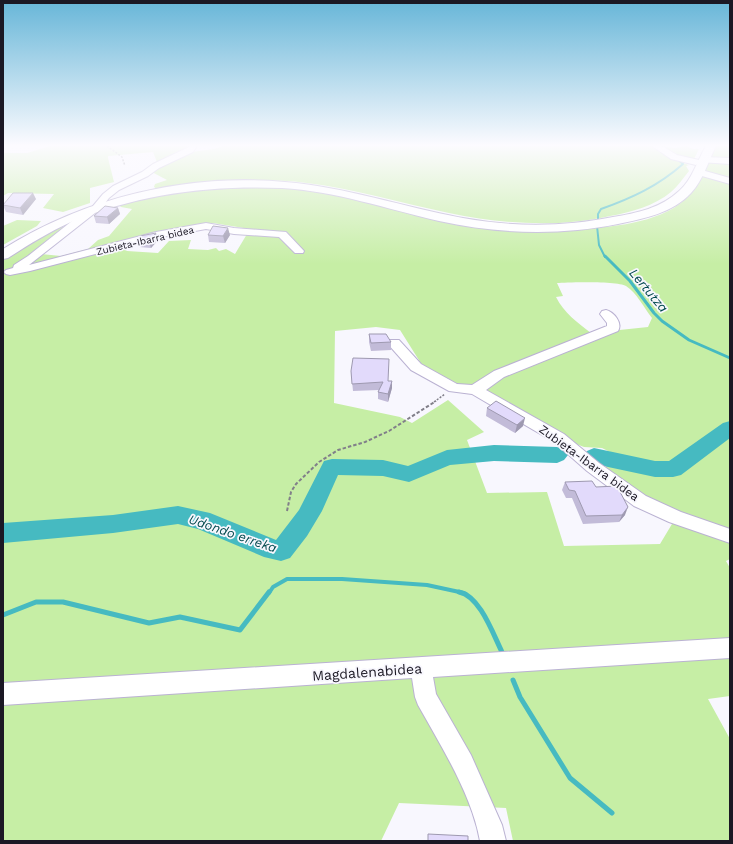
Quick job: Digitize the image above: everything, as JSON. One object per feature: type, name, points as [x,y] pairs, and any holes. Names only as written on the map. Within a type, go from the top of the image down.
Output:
[{"type":"main road","points":[[3,250],[46,226],[94,208],[171,190],[211,185]]},
{"type":"main road","points":[[286,185],[326,190],[465,222],[524,228],[554,228],[607,223],[646,214],[664,207],[683,194],[691,185]]},
{"type":"main road","points":[[3,255],[52,227],[94,208]]},
{"type":"street","points":[[6,273],[32,258],[94,208],[106,196],[121,185]]},
{"type":"street","name":"Zubieta-Ibarra bidea","points":[[6,273],[156,235],[206,226],[234,231],[282,234],[299,251]]},
{"type":"street","points":[[475,390],[499,374],[613,328],[614,322],[606,314]]},
{"type":"street","name":"Zubieta-Ibarra bidea","points":[[394,343],[416,367],[454,388],[475,390],[559,438],[593,467],[640,500],[675,517],[730,536]]},
{"type":"street","name":"Magdalenabidea","points":[[3,694],[730,648]]},
{"type":"street","points":[[421,668],[426,698],[463,763],[490,825],[493,841]]},
{"type":"path","points":[[287,511],[292,490],[303,476],[319,462],[339,450],[370,440],[400,424],[454,388]]},
{"type":"green space","points":[[3,185],[100,185],[90,188],[90,203],[63,212],[43,208],[54,194],[8,193],[3,196]]},
{"type":"green space","points":[[155,185],[184,185],[157,189],[154,187]]},
{"type":"green space","points":[[321,185],[678,185],[664,197],[650,205],[626,213],[590,220],[550,223],[509,222],[469,217],[378,196]]},
{"type":"green space","points":[[696,185],[730,185],[730,559],[726,561],[730,568],[730,696],[708,699],[730,739],[730,841],[513,841],[506,808],[399,803],[381,841],[3,841],[3,259],[42,235],[64,227],[31,253],[61,256],[88,249],[98,240],[109,236],[132,209],[121,207],[119,205],[177,192],[255,186],[317,191],[457,224],[592,228],[633,223],[661,214],[674,208],[685,200]],"holes":[[[213,223],[250,229],[235,254],[226,249],[219,251],[216,248],[208,250],[188,249],[191,240],[169,241],[158,253],[127,251],[116,243],[195,225]],[[593,282],[621,284],[626,286],[634,293],[652,318],[648,327],[591,333],[571,317],[559,303],[556,297],[563,296],[557,283]],[[376,327],[400,330],[422,365],[462,386],[486,390],[571,442],[584,447],[602,448],[616,455],[611,464],[601,469],[657,504],[678,514],[660,544],[564,546],[547,492],[487,493],[467,440],[484,432],[448,400],[412,423],[400,417],[334,403],[335,331]]]},
{"type":"green space","points":[[17,220],[41,221],[37,226],[3,245],[3,226]]},
{"type":"building","points":[[13,193],[33,193],[20,208],[3,205]]},
{"type":"building","points":[[105,206],[118,208],[107,217],[94,216]]},
{"type":"building","points":[[213,226],[228,228],[223,236],[208,235]]},
{"type":"building","points":[[156,233],[149,241],[137,240],[140,236]]},
{"type":"building","points":[[369,334],[386,334],[391,342],[371,343]]},
{"type":"building","points":[[353,358],[389,359],[388,381],[392,381],[388,394],[378,392],[383,382],[352,384],[351,371]]},
{"type":"building","points":[[496,401],[525,418],[517,425],[487,408]]},
{"type":"building","points":[[592,481],[596,487],[617,486],[628,507],[622,515],[586,516],[575,491],[569,490],[565,482]]},
{"type":"building","points":[[428,834],[468,836],[468,841],[428,841]]},
{"type":"waterway","name":"Lertutza","points":[[598,219],[598,214],[601,209],[644,191],[653,185]]},
{"type":"waterway","name":"Lertutza","points":[[597,226],[599,245],[605,257]]},
{"type":"waterway","name":"Lertutza","points":[[605,256],[630,281],[654,313],[662,321],[689,340],[730,358]]},
{"type":"waterway","name":"Udondo erreka","points":[[594,456],[655,469],[673,469],[730,428]]},
{"type":"waterway","name":"Udondo erreka","points":[[3,533],[113,524],[178,515],[202,520],[273,550],[281,551],[294,536],[307,517],[332,467],[383,468],[409,474],[447,458],[494,453],[557,455]]},
{"type":"waterway","points":[[269,593],[273,587],[287,579],[342,579],[427,585],[464,593]]},
{"type":"waterway","points":[[3,615],[36,602],[63,602],[149,623],[180,617],[240,630],[269,592]]},
{"type":"waterway","points":[[459,592],[467,595],[479,608],[490,626],[502,652]]},
{"type":"waterway","points":[[513,680],[520,697],[570,778],[612,813]]}]
